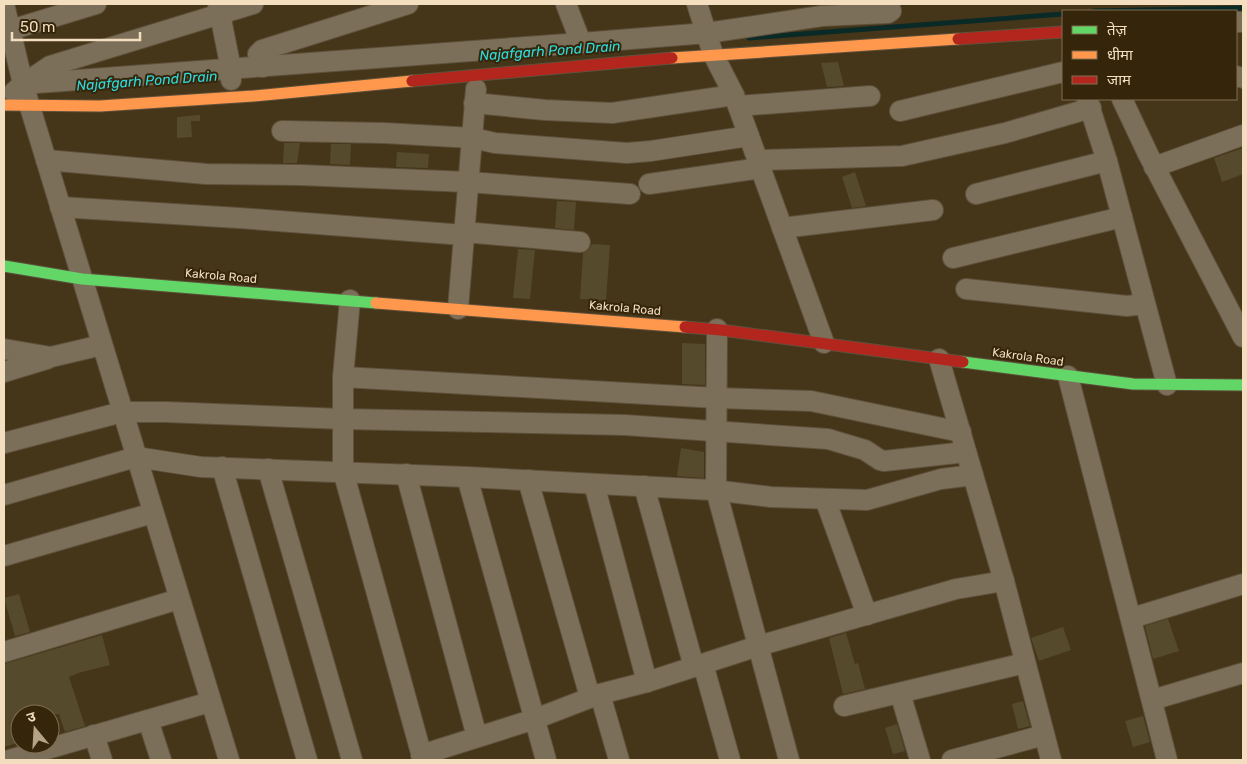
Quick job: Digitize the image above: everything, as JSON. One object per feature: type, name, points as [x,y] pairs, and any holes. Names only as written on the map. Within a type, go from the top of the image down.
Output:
[{"type":"street","points":[[4,4],[7,31],[229,760]]},
{"type":"street","points":[[7,31],[96,4]]},
{"type":"street","points":[[4,101],[23,84],[50,66],[219,9],[253,4]]},
{"type":"street","points":[[263,66],[258,54],[262,50],[408,4]]},
{"type":"street","points":[[566,4],[581,43]]},
{"type":"street","points":[[697,4],[710,43],[736,101],[824,343]]},
{"type":"street","points":[[23,84],[231,82],[710,43],[823,26],[888,12],[891,10],[888,4]]},
{"type":"street","points":[[219,9],[231,82]]},
{"type":"street","points":[[4,104],[100,106],[231,82],[263,66],[478,62],[581,43],[710,43],[823,26],[1062,32]]},
{"type":"street","points":[[458,309],[478,62]]},
{"type":"street","points":[[900,111],[1062,72]]},
{"type":"street","points":[[474,103],[545,110],[612,112],[736,101],[870,96]]},
{"type":"street","points":[[1122,100],[1154,167],[1243,337]]},
{"type":"street","points":[[649,184],[759,164],[902,156],[1005,133],[1089,103],[1107,161],[1167,384]]},
{"type":"street","points":[[282,131],[384,133],[473,138],[495,143],[627,153],[749,136]]},
{"type":"street","points":[[1154,167],[1243,135]]},
{"type":"street","points":[[46,160],[206,174],[300,175],[468,182],[630,194]]},
{"type":"street","points":[[976,194],[1107,161]]},
{"type":"street","points":[[60,207],[580,242]]},
{"type":"street","points":[[782,228],[933,210]]},
{"type":"street","points":[[953,258],[1122,217]]},
{"type":"street","name":"Kakrola Road","points":[[4,266],[82,279],[717,330],[1133,384],[1243,385]]},
{"type":"street","points":[[966,289],[1126,306],[1145,304]]},
{"type":"street","points":[[350,300],[343,377],[342,471],[422,758],[595,696],[647,682],[758,646],[956,589],[1004,581]]},
{"type":"street","points":[[717,330],[716,490],[789,760]]},
{"type":"street","points":[[4,372],[102,345]]},
{"type":"street","points":[[4,349],[51,358]]},
{"type":"street","points":[[940,359],[1004,581],[1051,760]]},
{"type":"street","points":[[1068,376],[1132,618],[1167,760]]},
{"type":"street","points":[[343,377],[717,398],[811,401],[961,432]]},
{"type":"street","points":[[4,442],[122,412],[626,425],[828,439],[865,450],[884,461],[966,452]]},
{"type":"street","points":[[4,495],[136,457],[201,467],[342,471],[528,480],[716,490],[771,497],[824,499],[871,500],[941,479],[973,475]]},
{"type":"street","points":[[222,468],[307,760]]},
{"type":"street","points":[[268,469],[352,760]]},
{"type":"street","points":[[406,474],[477,737]]},
{"type":"street","points":[[467,477],[546,760]]},
{"type":"street","points":[[528,480],[595,696],[619,760]]},
{"type":"street","points":[[594,484],[647,682]]},
{"type":"street","points":[[644,486],[730,760]]},
{"type":"street","points":[[824,499],[867,615]]},
{"type":"street","points":[[4,556],[153,513]]},
{"type":"street","points":[[1132,618],[1243,584]]},
{"type":"street","points":[[4,652],[179,598]]},
{"type":"street","points":[[844,706],[1025,663]]},
{"type":"street","points":[[1152,700],[1243,673]]},
{"type":"street","points":[[900,693],[920,760]]},
{"type":"street","points":[[21,759],[94,735],[210,702]]},
{"type":"street","points":[[148,720],[161,760]]},
{"type":"street","points":[[94,735],[102,760]]},
{"type":"street","points":[[952,760],[1044,735]]},
{"type":"building","points":[[838,62],[844,86],[827,87],[821,63]]},
{"type":"building","points":[[200,115],[200,121],[191,121],[192,137],[177,138],[177,117]]},
{"type":"building","points":[[284,143],[300,143],[297,163],[283,163]]},
{"type":"building","points":[[331,144],[351,144],[350,165],[330,164]]},
{"type":"building","points":[[1243,148],[1243,174],[1222,182],[1214,158]]},
{"type":"building","points":[[397,152],[429,154],[428,168],[396,167]]},
{"type":"building","points":[[855,172],[866,206],[852,208],[842,177]]},
{"type":"building","points":[[557,201],[576,202],[574,230],[555,228]]},
{"type":"building","points":[[592,244],[610,245],[606,300],[580,299],[583,253]]},
{"type":"building","points":[[518,249],[535,250],[530,299],[513,298]]},
{"type":"building","points":[[682,343],[705,344],[705,385],[682,384]]},
{"type":"building","points":[[681,448],[704,452],[704,478],[677,476]]},
{"type":"building","points":[[19,594],[30,632],[15,636],[4,598]]},
{"type":"building","points":[[1168,619],[1179,651],[1153,659],[1145,626]]},
{"type":"building","points":[[1063,627],[1071,650],[1039,661],[1031,638]]},
{"type":"building","points":[[846,633],[855,664],[858,663],[865,689],[843,694],[829,638]]},
{"type":"building","points":[[102,635],[110,665],[69,677],[85,726],[65,732],[60,717],[60,704],[10,704],[10,745],[4,747],[4,664]]},
{"type":"building","points":[[1023,701],[1030,726],[1018,729],[1012,704]]},
{"type":"building","points":[[1143,716],[1150,742],[1133,747],[1125,721]]},
{"type":"building","points":[[897,724],[905,751],[893,754],[885,728]]},
{"type":"waterway","name":"Najafgarh Pond Drain","points":[[1144,10],[1243,8]]},
{"type":"waterway","name":"Najafgarh Pond Drain","points":[[749,38],[1062,14]]},
{"type":"traffic: fast","points":[[4,266],[82,279],[376,303]]},
{"type":"traffic: fast","points":[[963,362],[1133,384],[1243,385]]},
{"type":"traffic: slow","points":[[672,58],[958,39]]},
{"type":"traffic: slow","points":[[4,105],[100,106],[253,96],[412,81]]},
{"type":"traffic: slow","points":[[376,303],[685,327]]},
{"type":"traffic: jam","points":[[958,39],[1062,32]]},
{"type":"traffic: jam","points":[[412,81],[672,58]]},
{"type":"traffic: jam","points":[[685,327],[721,330],[963,362]]}]
